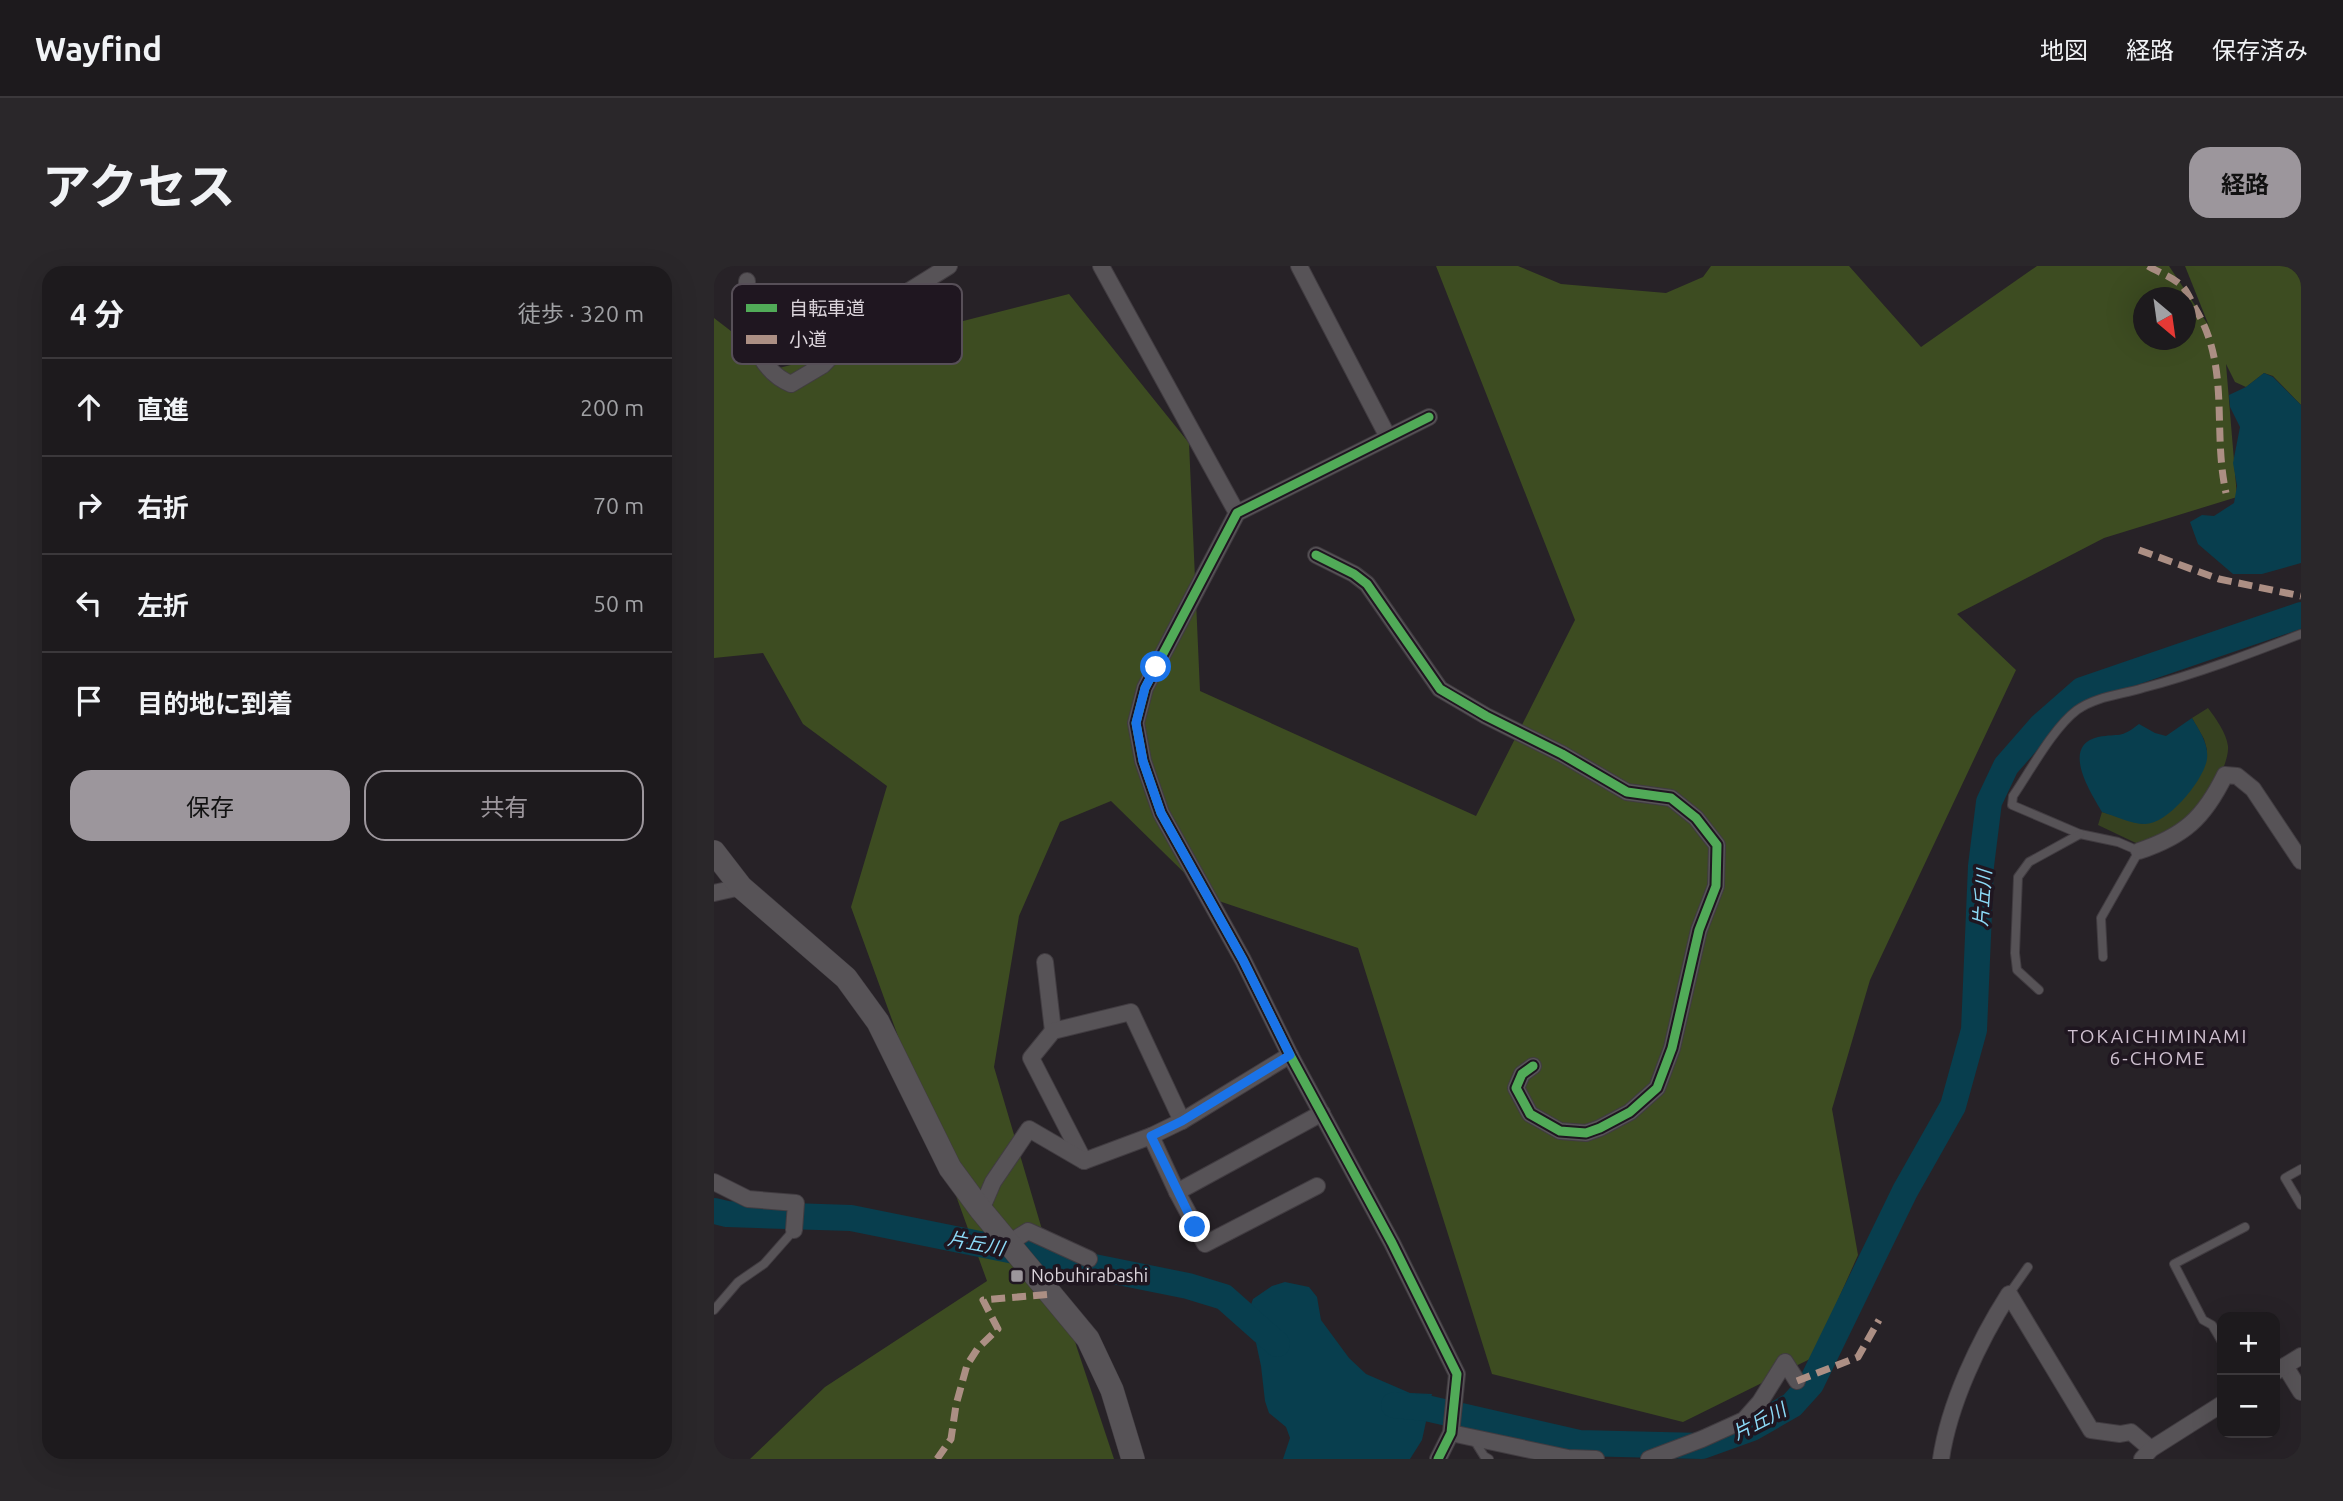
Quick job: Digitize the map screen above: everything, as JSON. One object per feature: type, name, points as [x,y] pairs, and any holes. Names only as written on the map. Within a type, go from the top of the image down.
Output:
[{"type":"street","points":[[920,284],[948,266]]},
{"type":"street","points":[[1101,266],[1237,513]]},
{"type":"street","points":[[1300,266],[1388,437]]},
{"type":"street","points":[[767,364],[781,380],[791,384],[824,364]]},
{"type":"street","points":[[1429,417],[1237,513],[1145,688],[1136,723],[1143,761],[1161,813],[1243,960],[1290,1055],[1392,1243],[1457,1374],[1451,1433],[1438,1459]]},
{"type":"street","points":[[1316,555],[1367,583],[1440,689],[1627,792],[1671,798],[1696,818],[1717,845],[1716,886],[1699,930],[1672,1048],[1657,1088],[1630,1112],[1600,1128],[1586,1133],[1560,1131],[1530,1114],[1516,1088],[1522,1074],[1533,1066]]},
{"type":"street","points":[[2138,851],[2167,842],[2187,827],[2202,813],[2225,775],[2237,776],[2253,789],[2301,861]]},
{"type":"street","points":[[714,852],[741,887],[846,978],[878,1023],[950,1168],[981,1210],[1088,1339],[1112,1390],[1133,1459]]},
{"type":"street","points":[[714,893],[741,887]]},
{"type":"street","points":[[1045,962],[1054,1031]]},
{"type":"street","points":[[1084,1161],[1031,1058],[1054,1031],[1131,1012],[1182,1121]]},
{"type":"street","points":[[1084,1161],[1151,1136],[1182,1121],[1290,1055]]},
{"type":"street","points":[[1177,1192],[1322,1113]]},
{"type":"street","points":[[981,1210],[993,1182],[1029,1129],[1084,1161]]},
{"type":"street","points":[[1151,1136],[1205,1244],[1317,1186]]},
{"type":"street","points":[[714,1181],[748,1199],[796,1203],[794,1230]]},
{"type":"street","points":[[1009,1244],[1028,1231],[1089,1259]]},
{"type":"street","points":[[1941,1459],[1945,1429],[1987,1328],[2009,1294],[2091,1430],[2120,1434],[2131,1432],[2146,1454],[2217,1407]]},
{"type":"street","points":[[2301,1356],[2280,1369],[2301,1392]]},
{"type":"street","points":[[1649,1459],[1744,1420],[1760,1402],[1785,1362],[1797,1381]]},
{"type":"street","points":[[1451,1433],[1472,1436],[1520,1450],[1596,1459]]},
{"type":"lane","points":[[2103,957],[2101,918],[2138,851],[2118,842],[2080,834],[2012,805],[2013,796],[2063,722],[2078,709],[2108,696],[2142,689],[2301,634]]},
{"type":"lane","points":[[2039,990],[2017,970],[2015,953],[2018,877],[2029,862],[2080,834]]},
{"type":"lane","points":[[2301,1169],[2285,1178],[2301,1205]]},
{"type":"lane","points":[[2217,1334],[2212,1325],[2203,1320],[2174,1264],[2245,1227]]},
{"type":"lane","points":[[714,1310],[738,1282],[764,1264],[794,1230]]},
{"type":"lane","points":[[2009,1294],[2028,1267]]},
{"type":"lane","points":[[1472,1436],[1484,1456],[1489,1459]]},
{"type":"green space","points":[[1436,266],[1518,266],[1561,284],[1666,293],[1703,277],[1711,266],[1849,266],[1921,347],[2037,266],[2169,266],[2183,287],[2133,287],[2133,350],[2196,350],[2196,306],[2209,326],[2196,287],[2193,287],[2185,266],[2301,266],[2301,405],[2273,376],[2264,373],[2246,387],[2235,382],[2226,364],[2237,497],[2104,538],[1957,614],[2016,670],[1870,980],[1832,1109],[1858,1255],[1812,1358],[1683,1422],[1492,1374],[1358,948],[1210,898],[1111,801],[1060,822],[1019,916],[994,1067],[1077,1348],[1114,1459],[750,1459],[825,1387],[987,1281],[851,907],[887,786],[803,724],[763,653],[714,658],[714,318],[732,332],[732,364],[774,364],[779,368],[795,364],[962,364],[962,321],[1069,294],[1189,443],[1200,691],[1476,816],[1575,620]]},
{"type":"green space","points":[[2208,708],[2225,736],[2227,755],[2211,792],[2187,824],[2138,844],[2098,825],[2102,812],[2143,824],[2207,750],[2192,718]]},
{"type":"water","points":[[2264,373],[2273,377],[2301,405],[2301,563],[2262,574],[2233,574],[2198,544],[2190,522],[2202,515],[2214,516],[2234,503],[2237,486],[2233,463],[2240,427],[2230,407],[2229,395],[2246,387]]},
{"type":"water","points":[[2192,718],[2205,743],[2207,759],[2199,778],[2184,799],[2164,817],[2145,824],[2102,812],[2082,771],[2081,750],[2087,742],[2098,737],[2123,734],[2139,724],[2166,736]]},
{"type":"water","points":[[1285,1282],[1309,1287],[1317,1297],[1321,1320],[1349,1358],[1366,1374],[1410,1393],[1432,1394],[1422,1440],[1410,1459],[1283,1459],[1290,1438],[1286,1427],[1269,1413],[1265,1401],[1261,1366],[1249,1310],[1253,1299],[1272,1286]]},
{"type":"waterway","name":"片丘川","points":[[1394,1405],[1426,1408],[1579,1443],[1702,1446],[1752,1428],[1792,1405],[1811,1384],[1905,1191],[1953,1106],[1974,1030],[1981,866],[1989,802],[2006,766],[2041,726],[2082,690],[2301,615]]},
{"type":"waterway","name":"片丘川","points":[[714,1211],[727,1214],[851,1218],[1188,1286],[1224,1297],[1277,1344]]},
{"type":"marked path","points":[[2148,266],[2183,287],[2206,330],[2217,376],[2220,445],[2226,493]]},
{"type":"marked path","points":[[2139,550],[2219,579],[2301,596]]},
{"type":"marked path","points":[[937,1459],[951,1439],[956,1405],[967,1365],[978,1348],[998,1329],[983,1300],[1052,1294]]},
{"type":"marked path","points":[[1797,1381],[1858,1357],[1879,1320]]},
{"type":"cycle path","points":[[1429,417],[1237,513],[1145,688],[1136,723],[1143,761],[1161,813],[1243,960],[1290,1055],[1392,1243],[1457,1374],[1451,1433],[1438,1459]]},
{"type":"cycle path","points":[[1316,555],[1354,574],[1367,584],[1440,689],[1627,792],[1671,798],[1696,818],[1717,845],[1716,886],[1699,930],[1672,1048],[1657,1088],[1630,1112],[1600,1128],[1586,1133],[1560,1131],[1530,1114],[1516,1088],[1522,1074],[1533,1066]]},
{"type":"place","name":"Nobuhirabashi","points":[[1017,1276]]},
{"type":"district","name":"TOKAICHIMINAMI 6-CHOME","points":[[2158,1047]]},
{"type":"route","points":[[1156,667],[1145,688],[1136,723],[1143,761],[1161,813],[1243,960],[1290,1055],[1182,1121],[1151,1136],[1195,1227]]}]
